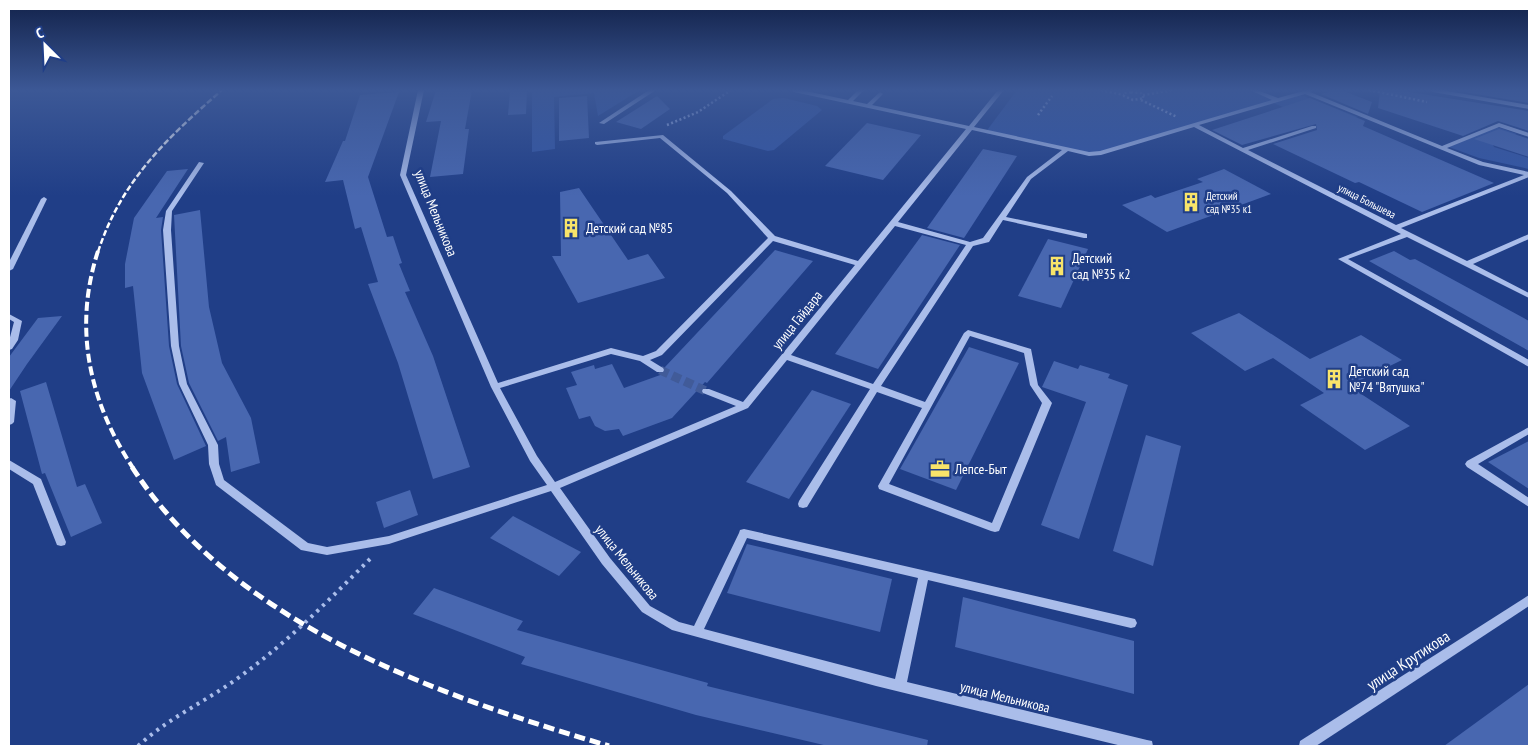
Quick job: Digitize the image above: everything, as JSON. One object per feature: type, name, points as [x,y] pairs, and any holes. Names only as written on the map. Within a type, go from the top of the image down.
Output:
[{"type":"street","name":"улица Мельникова","points":[[414,125],[403,175],[495,387],[533,458],[552,487],[606,561],[646,609],[676,626],[900,685],[1147,746]]},
{"type":"street","points":[[952,125],[1089,154],[1101,153],[1192,125]]},
{"type":"street","name":"улица Гайдара","points":[[201,162],[170,211],[167,230],[170,296],[175,346],[183,384],[213,445],[214,464],[220,482],[305,546],[327,551],[389,540],[552,487],[745,406],[972,125]]},
{"type":"street","name":"улица Большева","points":[[1193,125],[1529,296]]},
{"type":"street","points":[[1388,125],[1481,164],[1529,174]]},
{"type":"street","points":[[1442,148],[1498,125]]},
{"type":"street","points":[[1500,125],[1529,136]]},
{"type":"street","points":[[597,143],[661,136],[729,192],[772,238],[860,264]]},
{"type":"street","points":[[893,223],[970,244],[986,240],[1029,178],[1066,150]]},
{"type":"street","points":[[1395,228],[1529,174]]},
{"type":"street","points":[[9,269],[44,199]]},
{"type":"street","points":[[1407,234],[1342,258],[1529,364]]},
{"type":"street","points":[[1467,264],[1529,236]]},
{"type":"street","points":[[643,359],[659,353],[772,238]]},
{"type":"street","points":[[802,504],[875,388],[970,244]]},
{"type":"street","points":[[9,316],[18,321],[14,340],[9,347]]},
{"type":"street","points":[[968,333],[1028,351],[1034,384],[1047,404],[995,528],[883,486],[927,406],[968,333]]},
{"type":"street","points":[[495,387],[611,351],[643,359],[660,370]]},
{"type":"street","points":[[785,356],[927,406]]},
{"type":"street","points":[[706,390],[745,406]]},
{"type":"street","points":[[9,422],[12,401]]},
{"type":"street","points":[[1529,430],[1470,464],[1529,503]]},
{"type":"street","points":[[9,464],[37,482],[61,542]]},
{"type":"street","points":[[900,685],[924,575],[1131,624]]},
{"type":"street","name":"улица Крутикова","points":[[1305,746],[1529,600]]},
{"type":"lane","points":[[1244,150],[1314,126]]},
{"type":"lane","points":[[1002,218],[1084,236]]},
{"type":"lane","points":[[698,632],[744,533],[924,575]]},
{"type":"path","points":[[650,137],[660,128],[667,125]]},
{"type":"path","points":[[138,746],[168,721],[239,678],[369,561]]},
{"type":"shaded area","points":[[532,125],[555,125],[555,149],[532,152]]},
{"type":"shaded area","points":[[738,125],[804,125],[774,150],[768,151],[723,139],[723,136]]},
{"type":"shaded area","points":[[991,125],[1192,125],[1095,154],[985,133]]},
{"type":"shaded area","points":[[1497,127],[1517,134],[1493,145],[1494,147],[1529,158],[1529,169],[1479,158],[1449,147]]},
{"type":"building","points":[[350,125],[387,125],[368,177],[387,237],[393,236],[402,263],[399,264],[410,291],[405,292],[433,356],[470,467],[433,479],[398,363],[368,284],[378,282],[361,227],[355,229],[343,180],[325,182],[343,141],[345,141]]},
{"type":"building","points":[[440,125],[466,125],[465,129],[469,129],[463,174],[430,177]]},
{"type":"building","points":[[559,125],[588,125],[589,138],[559,141]]},
{"type":"building","points":[[628,125],[646,125],[641,129]]},
{"type":"building","points":[[865,125],[877,125],[921,135],[883,180],[825,166]]},
{"type":"building","points":[[1227,125],[1312,125],[1242,145],[1212,130]]},
{"type":"building","points":[[1316,125],[1363,125],[1494,183],[1422,212],[1273,144],[1317,130]]},
{"type":"building","points":[[1430,125],[1488,125],[1463,136]]},
{"type":"building","points":[[1511,125],[1529,125],[1529,131]]},
{"type":"building","points":[[1499,129],[1529,139],[1529,157],[1474,139]]},
{"type":"building","points":[[983,149],[1017,156],[964,238],[927,228]]},
{"type":"building","points":[[188,169],[156,218],[163,217],[161,230],[169,346],[177,384],[206,446],[174,460],[142,373],[133,286],[125,288],[125,264],[134,218],[167,171]]},
{"type":"building","name":"Детский сад №35 к1","points":[[1224,169],[1271,194],[1167,232],[1122,205],[1151,195],[1155,198],[1203,182],[1197,179]]},
{"type":"building","name":"Детский сад №85","points":[[579,188],[628,260],[648,254],[665,278],[578,303],[552,256],[561,256],[560,192]]},
{"type":"building","points":[[200,210],[209,307],[222,363],[251,418],[260,463],[231,472],[226,437],[218,441],[189,383],[181,346],[174,215]]},
{"type":"building","points":[[922,235],[960,245],[878,369],[835,354]]},
{"type":"building","name":"Детский сад №35 к2","points":[[1048,239],[1088,249],[1061,308],[1018,296]]},
{"type":"building","points":[[775,250],[813,261],[707,383],[705,382],[672,418],[623,436],[619,429],[605,431],[595,426],[590,416],[579,419],[566,388],[577,385],[571,372],[594,365],[595,369],[612,364],[624,388],[663,374],[666,371],[665,367]]},
{"type":"building","points":[[1394,251],[1410,260],[1415,259],[1529,321],[1529,351],[1369,261]]},
{"type":"building","name":"Детский сад №74 \"Вятушка\"","points":[[1239,313],[1310,359],[1361,335],[1402,360],[1349,386],[1410,426],[1365,450],[1300,405],[1324,393],[1273,358],[1245,371],[1191,333]]},
{"type":"building","points":[[62,316],[9,391],[9,357],[38,318]]},
{"type":"building","points":[[969,347],[1019,363],[956,490],[900,469]]},
{"type":"building","points":[[1054,361],[1078,369],[1080,365],[1110,374],[1108,378],[1128,385],[1079,539],[1041,525],[1086,402],[1042,387]]},
{"type":"building","points":[[46,382],[77,487],[85,484],[102,523],[71,537],[45,473],[42,474],[20,391]]},
{"type":"building","points":[[812,390],[851,404],[789,499],[746,482]]},
{"type":"building","points":[[1146,435],[1181,446],[1153,566],[1113,551]]},
{"type":"building","points":[[1529,441],[1529,489],[1488,462]]},
{"type":"building","points":[[410,490],[418,515],[384,528],[376,502]]},
{"type":"building","points":[[513,516],[581,552],[559,576],[490,538]]},
{"type":"building","points":[[747,544],[892,579],[880,632],[727,593]]},
{"type":"building","points":[[434,588],[523,621],[517,630],[708,683],[707,686],[928,740],[927,746],[828,746],[696,715],[521,664],[525,657],[413,614]]},
{"type":"building","points":[[963,597],[1134,641],[1134,694],[955,647]]},
{"type":"building","points":[[1529,684],[1529,746],[1444,746]]},
{"type":"tunnel","points":[[660,370],[706,391]]},
{"type":"railway","points":[[98,252],[119,203],[133,182],[148,162],[184,125]]},
{"type":"railway","points":[[98,251],[87,308],[86,336],[90,363],[105,417],[133,468]]},
{"type":"railway","points":[[132,467],[175,522],[225,570],[282,611],[344,647],[409,677],[476,703],[609,746]]},
{"type":"place","name":"Детский сад №35 к1","points":[[1191,202]]},
{"type":"place","name":"Детский сад №85","points":[[571,228]]},
{"type":"place","name":"Детский сад №35 к2","points":[[1057,266]]},
{"type":"place","name":"Детский сад №74 \"Вятушка\"","points":[[1334,379]]},
{"type":"place","name":"Лепсе-Быт","points":[[940,469]]}]
